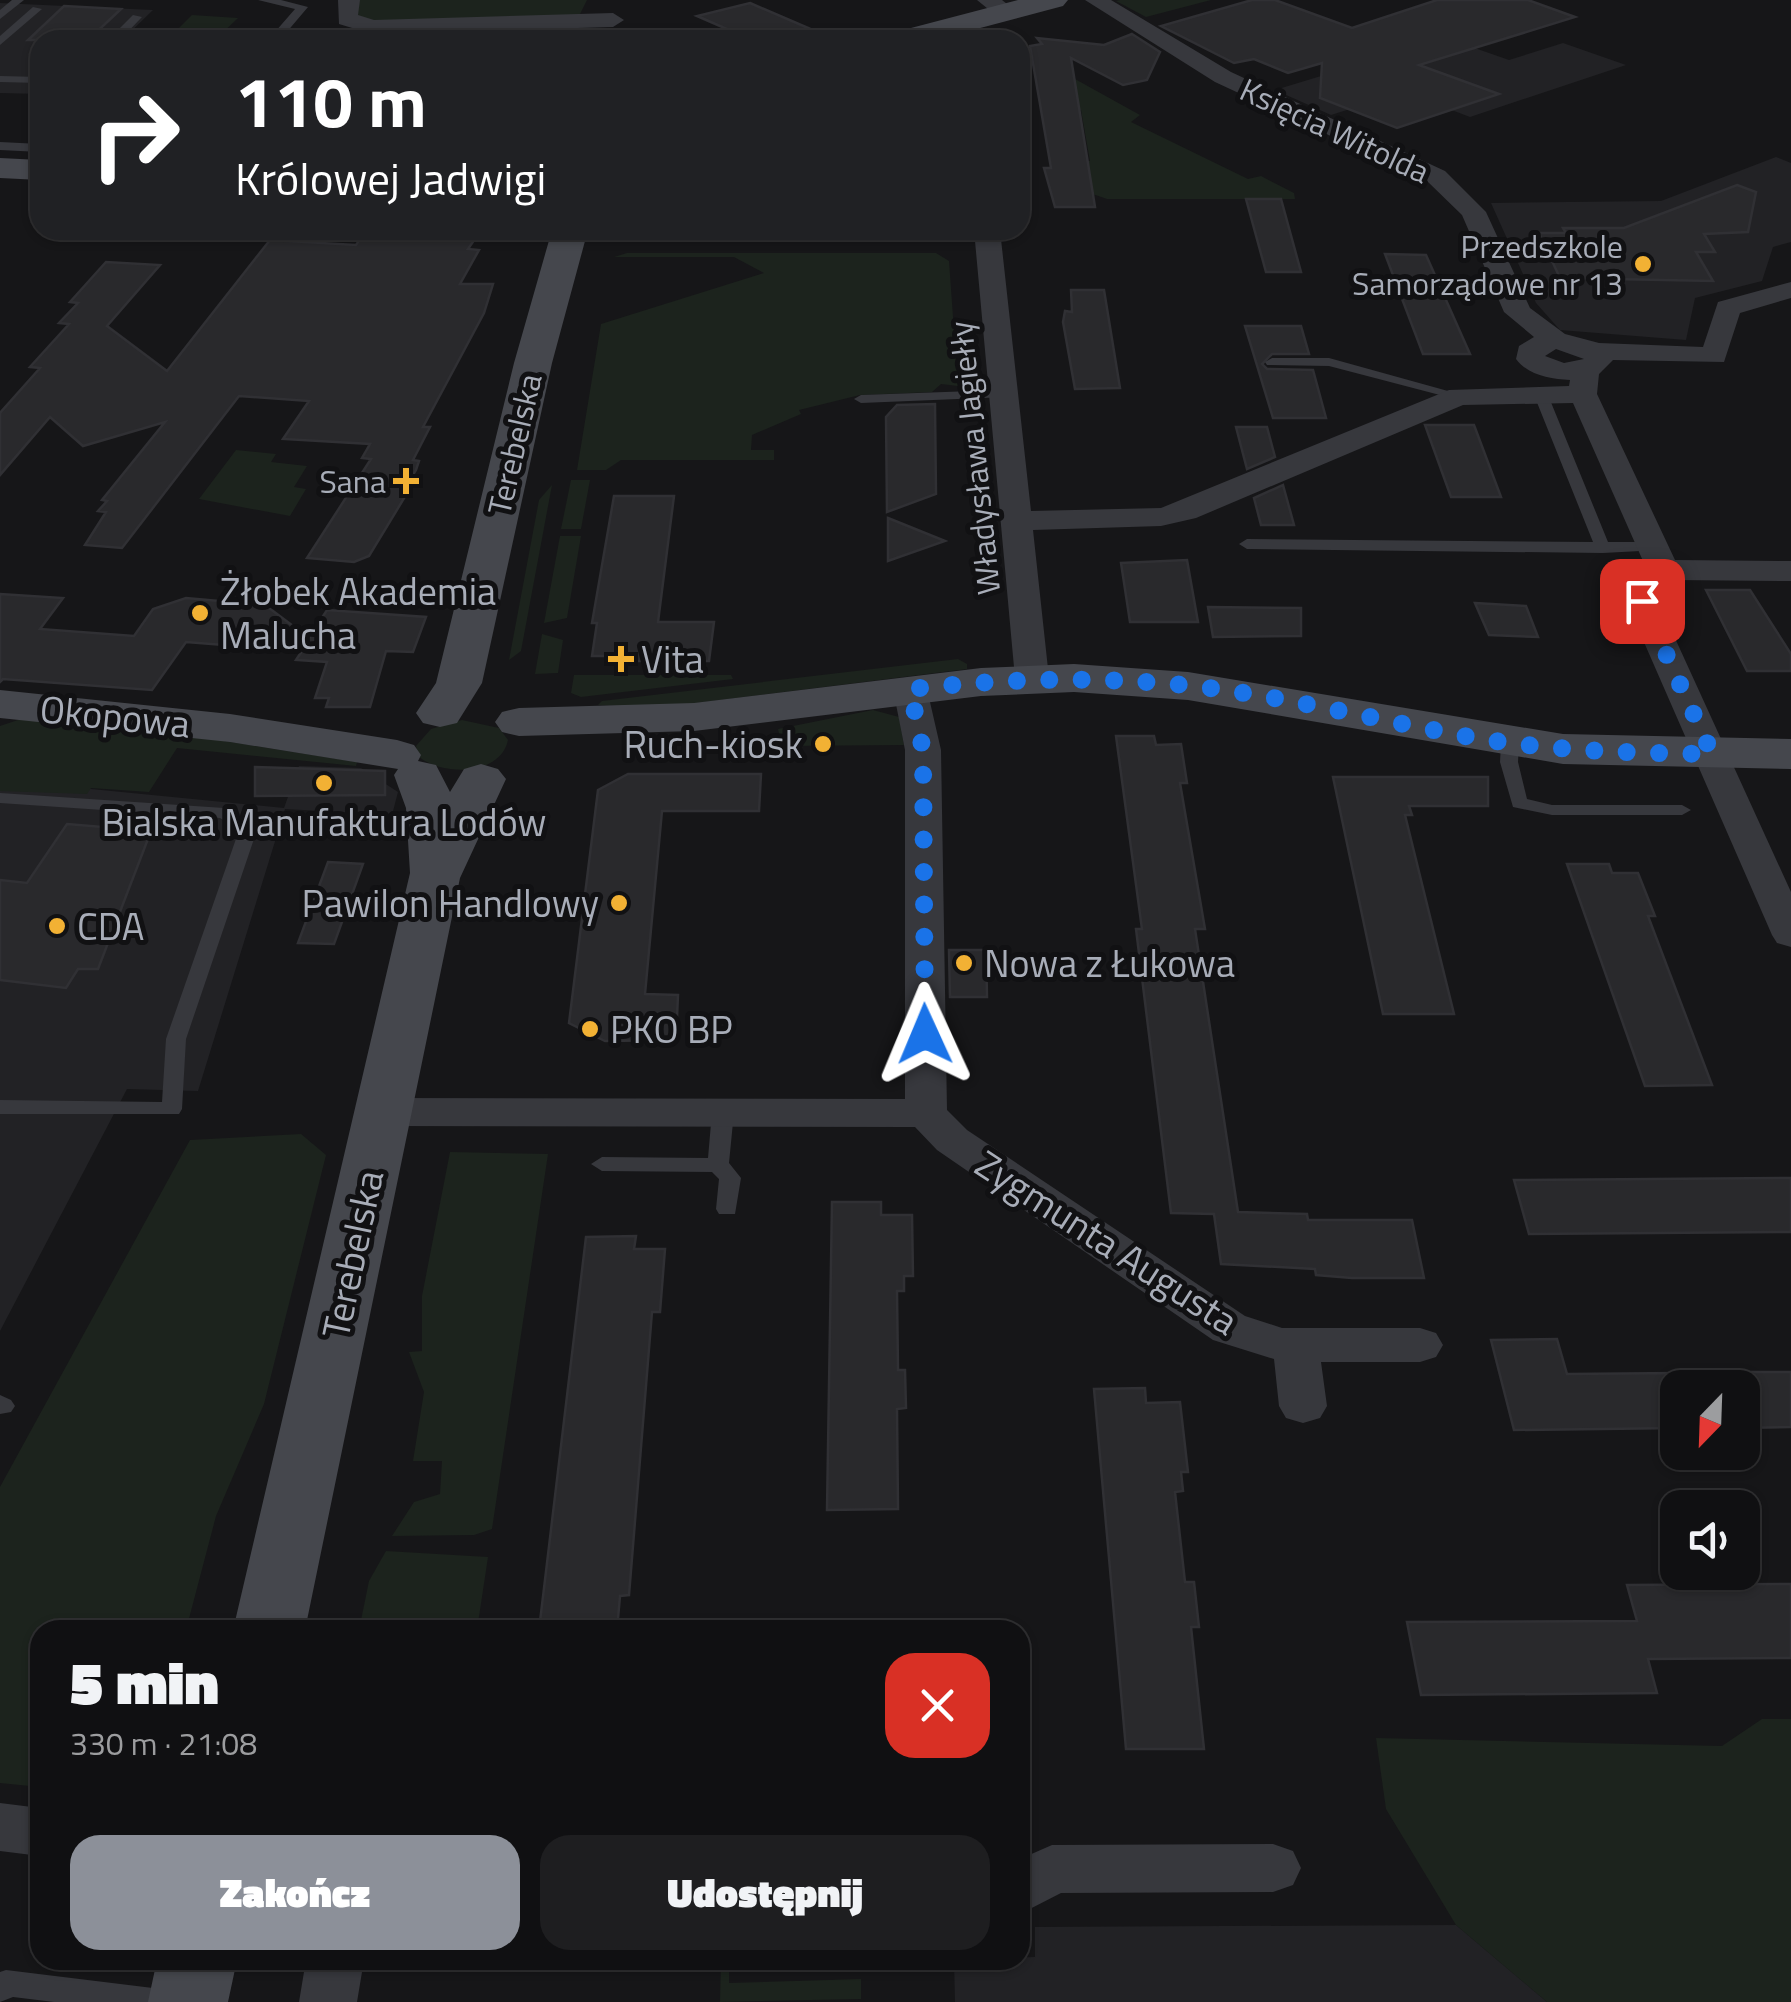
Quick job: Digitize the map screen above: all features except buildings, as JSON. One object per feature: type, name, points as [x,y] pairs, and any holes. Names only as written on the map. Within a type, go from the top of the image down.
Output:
[{"type":"street","points":[[349,0],[347,18],[372,26],[612,20]]},
{"type":"street","points":[[927,30],[997,6],[1053,0]]},
{"type":"street","name":"Księcia Witolda","points":[[1096,0],[1223,77],[1436,176],[1472,212],[1518,312],[1516,328],[1545,364]]},
{"type":"street","points":[[0,168],[30,170]]},
{"type":"street","name":"Terebelska","points":[[271,1620],[434,878],[431,808],[417,742],[459,682],[530,376],[567,240]]},
{"type":"street","name":"Terebelska","points":[[434,878],[506,743],[493,698],[493,683],[534,476],[543,405],[591,240]]},
{"type":"street","name":"Władysława Jagiełły","points":[[989,240],[1000,394],[1032,678]]},
{"type":"street","points":[[1016,521],[1161,517],[1185,511],[1545,364],[1587,372],[1714,356],[1728,308],[1791,290]]},
{"type":"street","points":[[1545,364],[1587,372]]},
{"type":"street","points":[[1587,372],[1658,559],[1642,601],[1791,935]]},
{"type":"street","points":[[1658,559],[1791,571]]},
{"type":"street","points":[[506,743],[474,709],[417,742],[450,781],[506,743],[910,689],[1032,678],[1188,686],[1510,743],[1614,753],[1791,754]]},
{"type":"street","points":[[382,1112],[926,1113],[923,750],[910,689]]},
{"type":"street","name":"Okopowa","points":[[0,704],[230,728],[417,742]]},
{"type":"street","name":"Zygmunta Augusta","points":[[926,1113],[952,1140],[1229,1328],[1295,1345],[1420,1346]]},
{"type":"street","points":[[1295,1345],[1303,1406]]},
{"type":"street","points":[[0,1827],[30,1831]]},
{"type":"street","points":[[1030,1883],[1052,1869],[1273,1868]]},
{"type":"street","points":[[188,2002],[196,1970]]},
{"type":"street","points":[[328,2002],[333,1970]]},
{"type":"lane","points":[[0,16],[19,0]]},
{"type":"lane","points":[[263,0],[303,7],[283,30]]},
{"type":"lane","points":[[0,42],[37,9]]},
{"type":"lane","points":[[124,30],[137,17]]},
{"type":"lane","points":[[0,79],[30,80]]},
{"type":"lane","points":[[0,146],[30,148]]},
{"type":"lane","points":[[1272,362],[1329,362],[1460,396]]},
{"type":"lane","points":[[1545,364],[1603,548]]},
{"type":"lane","points":[[861,399],[1000,394]]},
{"type":"lane","points":[[1247,544],[1603,548],[1658,559]]},
{"type":"lane","points":[[1510,743],[1509,762],[1519,803],[1552,810],[1682,810]]},
{"type":"lane","points":[[0,798],[224,813],[240,822],[246,836],[176,1039],[172,1109],[0,1107]]},
{"type":"lane","points":[[723,1112],[718,1164],[730,1178],[727,1210]]},
{"type":"lane","points":[[602,1164],[718,1164]]},
{"type":"lane","points":[[0,1991],[6,1982],[161,2002]]},
{"type":"shaded area","points":[[359,0],[587,0],[579,16],[381,24],[357,19]]},
{"type":"shaded area","points":[[1211,0],[1146,17],[1116,1]]},
{"type":"shaded area","points":[[0,3],[153,10],[132,30],[30,30],[30,94],[0,93]]},
{"type":"shaded area","points":[[192,15],[238,18],[225,30],[177,30]]},
{"type":"shaded area","points":[[1446,38],[1509,60],[1563,43],[1626,65],[1470,117],[1404,92],[1331,115],[1275,90]]},
{"type":"shaded area","points":[[1075,79],[1140,115],[1131,122],[1248,179],[1261,176],[1294,193],[1295,199],[1107,199],[1087,192],[1083,161],[1090,161],[1081,110],[1072,109],[1069,80]]},
{"type":"shaded area","name":"Przedszkole Samorządowe nr 13","points":[[1776,157],[1791,163],[1791,242],[1773,247],[1762,281],[1695,298],[1686,340],[1560,330],[1536,303],[1491,203],[1661,201]]},
{"type":"shaded area","points":[[627,253],[936,253],[949,261],[958,386],[941,384],[932,392],[860,395],[799,410],[801,414],[752,435],[751,450],[774,450],[774,460],[621,460],[606,470],[577,470],[601,324],[764,273],[734,257],[614,257]]},
{"type":"shaded area","points":[[236,450],[276,454],[271,462],[307,466],[294,487],[306,489],[290,516],[199,499]]},
{"type":"shaded area","points":[[571,480],[590,480],[581,529],[561,529]]},
{"type":"shaded area","points":[[552,485],[521,651],[509,660],[539,500]]},
{"type":"shaded area","points":[[560,536],[581,536],[567,618],[544,623]]},
{"type":"shaded area","points":[[542,634],[563,640],[558,673],[535,674]]},
{"type":"shaded area","points":[[958,659],[967,664],[967,669],[657,708],[598,705],[602,701]]},
{"type":"shaded area","points":[[574,675],[731,675],[733,679],[581,697],[571,693]]},
{"type":"shaded area","points":[[873,710],[899,717],[904,745],[782,746],[778,729]]},
{"type":"shaded area","points":[[27,717],[103,722],[357,762],[356,766],[177,748],[149,792],[91,788],[87,794],[0,791],[0,726]]},
{"type":"shaded area","points":[[462,720],[499,728],[508,740],[503,752],[482,767],[469,769],[441,767],[418,756],[416,746],[431,729]]},
{"type":"shaded area","points":[[299,766],[361,768],[398,792],[392,815],[285,809],[198,1091],[127,1089],[0,1331],[0,780],[284,808]]},
{"type":"shaded area","points":[[301,1134],[326,1155],[264,1404],[216,1516],[189,1620],[30,1620],[30,1786],[0,1783],[0,1487],[190,1140]]},
{"type":"shaded area","points":[[450,1152],[548,1154],[492,1529],[474,1535],[392,1536],[414,1502],[440,1494],[442,1461],[413,1461],[424,1392],[409,1352],[422,1351],[422,1296]]},
{"type":"shaded area","points":[[386,1551],[488,1557],[479,1620],[361,1620],[369,1581]]},
{"type":"shaded area","points":[[1762,1719],[1791,1719],[1791,2002],[1547,2002],[1456,1925],[1386,1809],[1376,1738],[1722,1746]]},
{"type":"shaded area","points":[[1456,1925],[1547,2002],[955,2002],[954,1970],[1030,1970],[1030,1957],[1035,1957],[1035,1927]]},
{"type":"shaded area","points":[[721,1970],[729,1970],[729,1983],[861,1979],[861,1999],[720,2002]]},
{"type":"place","name":"Przedszkole Samorządowe nr 13","points":[[1643,264]]},
{"type":"place","name":"Sana","points":[[406,481]]},
{"type":"place","name":"Żłobek Akademia Malucha","points":[[200,613]]},
{"type":"place","name":"Vita","points":[[621,659]]},
{"type":"place","name":"Ruch-kiosk","points":[[823,744]]},
{"type":"place","name":"Bialska Manufaktura Lodów","points":[[324,783]]},
{"type":"place","name":"Pawilon Handlowy","points":[[619,903]]},
{"type":"place","name":"CDA","points":[[57,926]]},
{"type":"place","name":"Nowa z Łukowa","points":[[964,963]]},
{"type":"place","name":"PKO BP","points":[[590,1029]]},
{"type":"route","points":[[925,1034],[923,750],[910,689],[1032,678],[1132,681],[1238,693],[1510,743],[1614,753],[1712,754],[1642,601]]}]
